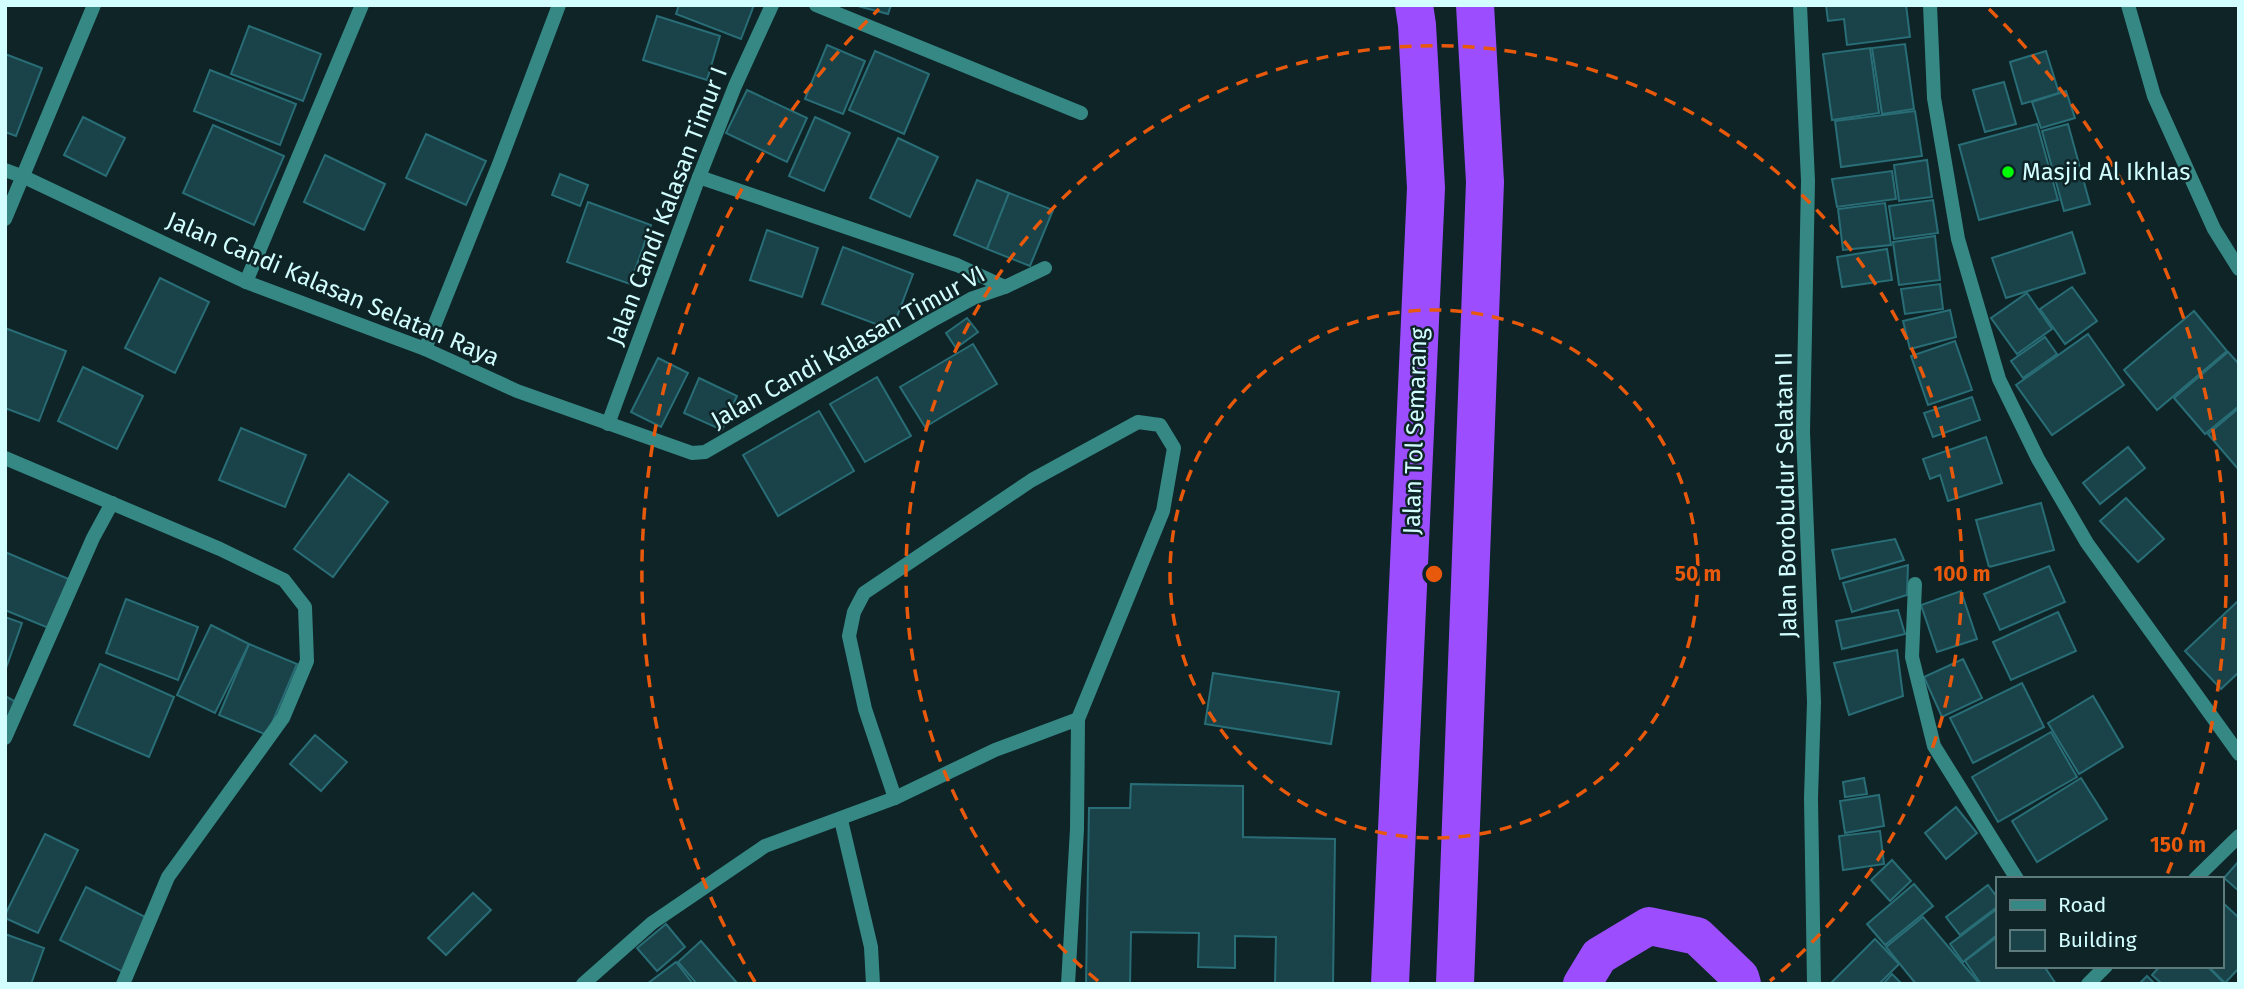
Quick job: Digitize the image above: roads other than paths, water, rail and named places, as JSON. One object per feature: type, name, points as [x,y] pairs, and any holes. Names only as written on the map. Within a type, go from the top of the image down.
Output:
[{"type":"highway","name":"Jalan Tol Semarang","points":[[1390,984],[1426,188],[1414,5]]},
{"type":"highway","points":[[1455,984],[1485,182],[1475,5]]},
{"type":"highway","points":[[1582,984],[1599,956],[1649,926],[1697,936],[1740,977],[1742,984]]},
{"type":"street","points":[[5,219],[94,5]]},
{"type":"street","points":[[246,282],[362,5]]},
{"type":"street","points":[[425,349],[559,5]]},
{"type":"street","name":"Jalan Candi Kalasan Timur I","points":[[608,424],[699,177],[735,86],[772,5]]},
{"type":"street","points":[[816,5],[1081,113]]},
{"type":"street","name":"Jalan Borobudur Selatan II","points":[[1800,5],[1808,181],[1803,432],[1814,702],[1811,799],[1814,984]]},
{"type":"street","points":[[1930,5],[1934,98],[1958,239],[1999,379],[2038,459],[2087,543],[2239,754]]},
{"type":"street","points":[[2128,5],[2154,96],[2214,229],[2239,269]]},
{"type":"street","name":"Jalan Candi Kalasan Selatan Raya","points":[[5,170],[246,282],[425,349],[516,391],[608,424]]},
{"type":"street","name":"Jalan Candi Kalasan Timur VI","points":[[699,177],[957,265],[1004,287]]},
{"type":"street","points":[[1004,287],[1045,268]]},
{"type":"street","name":"Jalan Candi Kalasan Timur VI","points":[[608,424],[677,449],[705,452],[933,320],[972,299],[1004,287]]},
{"type":"street","points":[[895,798],[865,709],[849,636],[854,612],[864,593],[1031,480],[1138,422],[1160,425],[1174,448],[1163,511],[1078,719],[1077,829],[1068,984]]},
{"type":"street","points":[[5,458],[220,549],[284,580],[305,607],[307,661],[283,718],[168,877],[123,984]]},
{"type":"street","points":[[5,738],[111,503]]},
{"type":"street","points":[[1915,584],[1912,657],[1934,746],[2016,877]]},
{"type":"street","points":[[583,984],[652,923],[765,846],[841,820],[895,798],[995,750],[1078,719]]},
{"type":"street","points":[[841,820],[871,947],[873,984]]},
{"type":"street","points":[[2197,877],[2239,836]]},
{"type":"place","name":"Masjid Al Ikhlas","points":[[2008,172]]}]
